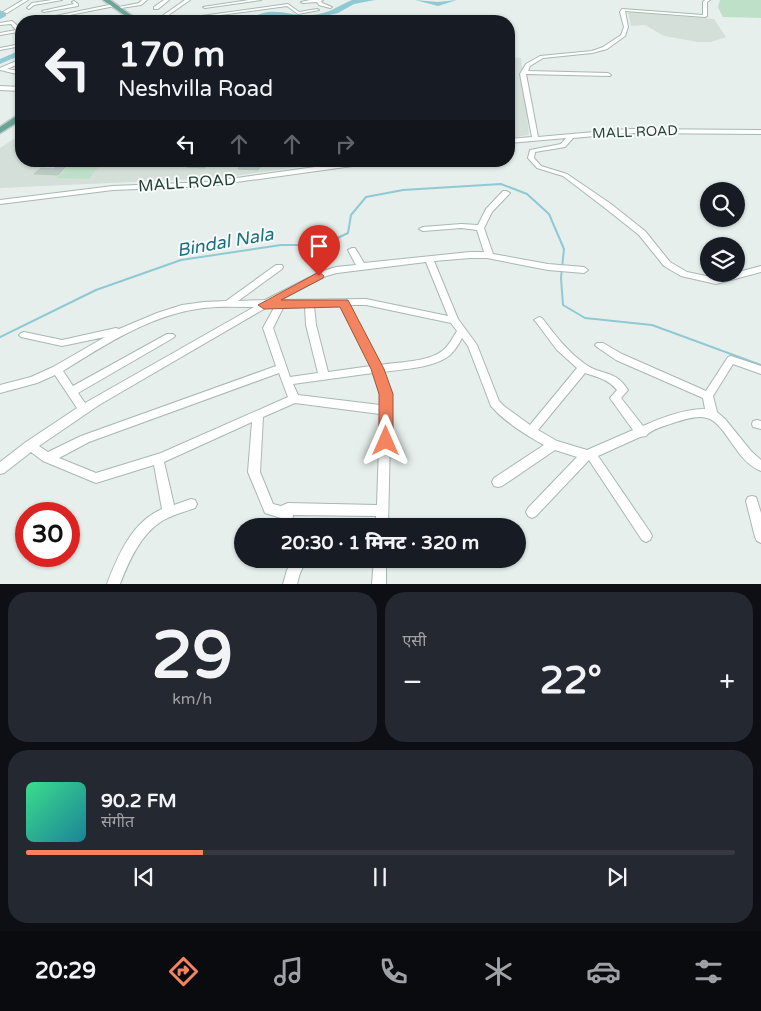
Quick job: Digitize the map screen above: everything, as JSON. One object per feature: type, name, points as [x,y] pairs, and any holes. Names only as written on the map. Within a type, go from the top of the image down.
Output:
[{"type":"main road","points":[[106,0],[132,15]]},
{"type":"main road","points":[[122,8],[129,15]]},
{"type":"main road","points":[[0,126],[15,117]]},
{"type":"main road","points":[[0,130],[15,121]]},
{"type":"street","points":[[2,13],[26,0]]},
{"type":"street","points":[[29,8],[31,5],[60,0]]},
{"type":"street","points":[[72,1],[83,0]]},
{"type":"street","points":[[91,15],[140,4],[145,0]]},
{"type":"street","points":[[156,8],[167,0]]},
{"type":"street","points":[[166,15],[188,0]]},
{"type":"street","points":[[196,15],[212,0]]},
{"type":"street","points":[[204,7],[259,0]]},
{"type":"street","points":[[303,2],[319,0],[320,4],[330,7]]},
{"type":"street","points":[[535,139],[523,72],[526,67],[542,57],[592,52],[605,48],[623,36],[626,27],[622,12],[624,10],[705,16],[705,2],[708,0]]},
{"type":"street","points":[[44,11],[77,5],[72,1]]},
{"type":"street","points":[[60,15],[113,3]]},
{"type":"street","points":[[224,15],[288,5],[298,13],[316,10]]},
{"type":"street","points":[[0,24],[12,22],[14,25]]},
{"type":"street","points":[[0,34],[15,32]]},
{"type":"street","points":[[3,47],[15,52]]},
{"type":"street","points":[[2,68],[15,64]]},
{"type":"street","points":[[2,68],[15,71]]},
{"type":"street","points":[[523,72],[608,75]]},
{"type":"street","points":[[0,88],[15,88]]},
{"type":"street","name":"MALL ROAD","points":[[515,141],[650,130],[761,132]]},
{"type":"street","points":[[571,136],[563,146],[532,151],[531,158],[539,167],[566,175],[608,206],[642,233],[667,264],[684,274],[716,281],[761,269]]},
{"type":"street","name":"MALL ROAD","points":[[0,202],[113,188],[218,182],[329,167]]},
{"type":"street","points":[[489,255],[480,228],[489,211],[506,193]]},
{"type":"street","points":[[423,228],[461,226],[480,228]]},
{"type":"street","points":[[352,250],[362,267]]},
{"type":"street","points":[[0,468],[30,445],[84,410],[264,305],[323,274],[429,259],[489,255],[558,268],[584,270]]},
{"type":"street","points":[[429,259],[454,320],[472,345],[497,406],[530,432],[554,445],[588,455],[646,536]]},
{"type":"street","points":[[228,304],[250,286],[279,267]]},
{"type":"street","points":[[0,389],[33,380],[58,370],[124,329],[170,310],[206,304],[280,305],[366,302],[454,320]]},
{"type":"street","points":[[344,303],[377,369],[386,394],[383,518]]},
{"type":"street","points":[[309,304],[311,325],[324,376]]},
{"type":"street","points":[[280,305],[268,330],[294,399]]},
{"type":"street","points":[[539,320],[560,348],[584,368],[595,374],[611,376],[614,379],[623,390],[615,398],[642,433]]},
{"type":"street","points":[[24,335],[62,343],[124,329]]},
{"type":"street","points":[[287,381],[416,363],[441,356],[447,352],[462,331]]},
{"type":"street","points":[[71,392],[170,336]]},
{"type":"street","points":[[600,345],[619,357],[708,396]]},
{"type":"street","points":[[761,370],[731,360],[708,396],[712,414],[744,453],[761,466]]},
{"type":"street","points":[[47,458],[85,439],[282,368]]},
{"type":"street","points":[[530,432],[584,368]]},
{"type":"street","points":[[58,370],[84,410]]},
{"type":"street","points":[[30,445],[47,458],[96,478],[158,459],[294,399],[386,410]]},
{"type":"street","points":[[532,512],[588,455],[682,416],[696,412],[712,414]]},
{"type":"street","points":[[258,415],[253,463],[256,481],[269,509],[281,512],[288,509],[383,511]]},
{"type":"street","points":[[498,482],[554,445]]},
{"type":"street","points":[[158,459],[169,512]]},
{"type":"street","points":[[752,501],[761,537]]},
{"type":"street","points":[[113,584],[128,549],[157,516],[191,504]]},
{"type":"street","points":[[287,518],[288,509]]},
{"type":"street","points":[[290,584],[295,568]]},
{"type":"street","points":[[379,584],[380,568]]},
{"type":"shaded area","points":[[628,12],[714,19],[726,37],[711,42],[698,42],[664,36],[645,25],[631,26]]},
{"type":"shaded area","points":[[515,58],[521,58],[529,135],[515,137]]},
{"type":"shaded area","points":[[15,138],[15,167],[300,167],[220,178],[0,188],[0,148]]},
{"type":"green space","points":[[720,0],[761,0],[761,18],[723,17],[718,7]]},
{"type":"green space","points":[[68,167],[98,167],[89,179],[56,178]]},
{"type":"building","points":[[56,167],[65,167],[58,175],[34,174],[41,168],[54,169]]},
{"type":"building","points":[[240,167],[260,167],[258,170],[238,169]]},
{"type":"waterway","points":[[322,15],[336,12],[352,2],[372,0]]},
{"type":"waterway","points":[[418,0],[438,4],[454,0]]},
{"type":"waterway","points":[[0,12],[4,15],[0,17]]},
{"type":"waterway","points":[[261,15],[264,13],[288,15]]},
{"type":"waterway","points":[[0,62],[15,55]]},
{"type":"waterway","name":"Bindal Nala","points":[[0,337],[96,290],[181,260],[281,245],[323,245],[348,233],[351,215],[366,197],[403,190],[501,184],[527,194],[549,214],[564,249],[561,278],[563,305],[585,318],[652,325],[761,365]]},
{"type":"route","points":[[319,276],[264,305],[344,303],[358,327],[386,394],[386,441]]}]
